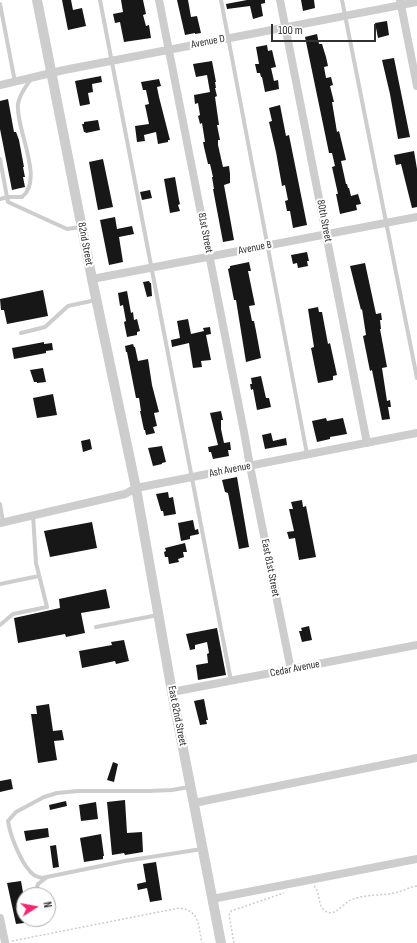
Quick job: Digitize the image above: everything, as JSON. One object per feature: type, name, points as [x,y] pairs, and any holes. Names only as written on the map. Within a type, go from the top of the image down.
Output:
[{"type":"street","name":"82nd Street","points":[[37,0],[96,300],[136,488]]},
{"type":"street","name":"81st Street","points":[[159,0],[250,466]]},
{"type":"street","name":"80th Street","points":[[280,0],[367,443]]},
{"type":"street","name":"Avenue D","points":[[0,85],[112,61],[345,16],[401,3],[417,2]]},
{"type":"street","points":[[401,3],[417,86]]},
{"type":"street","name":"Avenue B","points":[[92,280],[417,217]]},
{"type":"street","name":"Ash Avenue","points":[[2,522],[125,494],[136,488],[417,433]]},
{"type":"street","name":"East 81st Street","points":[[250,466],[291,670]]},
{"type":"street","name":"East 82nd Street","points":[[136,488],[172,692],[221,943]]},
{"type":"street","name":"Cedar Avenue","points":[[172,692],[231,682],[417,645]]},
{"type":"street","points":[[194,803],[417,758]]},
{"type":"street","points":[[212,899],[417,859]]},
{"type":"street","points":[[0,918],[5,942]]},
{"type":"lane","points":[[100,0],[231,682]]},
{"type":"lane","points":[[221,0],[307,455]]},
{"type":"lane","points":[[342,0],[417,378]]},
{"type":"lane","points":[[0,4],[15,82]]},
{"type":"lane","points":[[0,199],[7,197],[22,197],[29,190],[31,180],[27,150],[19,118],[18,104],[20,96],[32,78]]},
{"type":"lane","points":[[0,159],[8,202],[68,230],[82,227]]},
{"type":"lane","points":[[21,334],[45,327],[68,306],[96,300]]},
{"type":"lane","points":[[0,504],[2,522]]},
{"type":"lane","points":[[0,625],[13,614],[47,607],[36,563],[33,515]]},
{"type":"lane","points":[[0,584],[39,576]]},
{"type":"lane","points":[[96,627],[159,615]]},
{"type":"lane","points":[[191,787],[172,790],[78,791],[44,797],[16,812],[8,821],[9,832],[30,872],[37,877],[47,878],[125,861],[203,849]]},
{"type":"lane","points":[[37,887],[38,884],[47,878]]},
{"type":"path","points":[[312,885],[316,887],[322,907],[326,912],[333,912],[350,900],[359,897],[394,893],[417,886]]},
{"type":"path","points":[[234,943],[229,915],[231,911],[286,892]]},
{"type":"path","points":[[5,942],[179,908],[189,910],[195,915],[202,943]]},
{"type":"building","points":[[62,0],[71,0],[73,10],[82,8],[86,26],[68,30]]},
{"type":"building","points":[[121,0],[143,0],[146,14],[143,15],[146,26],[149,25],[151,38],[124,42],[120,22],[115,23],[113,14],[123,12]]},
{"type":"building","points":[[177,0],[188,0],[191,17],[197,16],[201,33],[185,35]]},
{"type":"building","points":[[247,0],[265,0],[265,3],[261,4],[263,16],[253,19],[250,6],[227,9],[226,4]]},
{"type":"building","points":[[301,0],[314,0],[315,8],[303,11]]},
{"type":"building","points":[[387,21],[389,35],[378,38],[375,23]]},
{"type":"building","points":[[317,34],[319,44],[322,44],[328,66],[324,67],[326,78],[331,77],[333,85],[330,86],[334,102],[332,102],[337,132],[339,131],[346,160],[341,161],[346,184],[349,188],[351,196],[358,194],[361,204],[356,205],[357,210],[340,214],[336,194],[338,194],[332,167],[335,166],[332,153],[329,153],[305,37]]},
{"type":"building","points":[[267,45],[268,51],[272,50],[276,67],[271,68],[274,81],[278,80],[279,89],[265,92],[262,77],[260,73],[257,73],[255,64],[259,64],[256,47]]},
{"type":"building","points":[[394,58],[410,137],[398,139],[382,60]]},
{"type":"building","points":[[212,61],[217,96],[215,97],[219,125],[217,125],[220,140],[218,140],[218,145],[223,167],[229,166],[230,174],[230,183],[224,185],[234,240],[223,242],[213,189],[213,177],[204,147],[203,142],[205,142],[202,123],[200,124],[198,116],[200,115],[198,103],[195,104],[194,95],[210,92],[207,75],[196,77],[193,64]]},
{"type":"building","points":[[101,76],[102,82],[92,84],[93,92],[88,93],[90,104],[80,106],[75,81]]},
{"type":"building","points":[[159,79],[161,86],[157,87],[170,140],[168,140],[168,142],[158,144],[156,132],[144,135],[145,141],[137,142],[135,126],[149,124],[145,105],[149,104],[146,90],[143,90],[141,82]]},
{"type":"building","points":[[8,99],[14,132],[16,132],[19,140],[25,177],[23,177],[25,187],[12,190],[0,129],[0,101]]},
{"type":"building","points":[[280,105],[286,136],[289,135],[307,225],[293,228],[290,211],[287,211],[285,201],[288,200],[285,185],[282,186],[269,122],[272,121],[269,108]]},
{"type":"building","points":[[98,120],[100,130],[86,133],[84,132],[82,124],[84,124],[84,122]]},
{"type":"building","points":[[414,151],[417,169],[417,207],[412,208],[401,164],[396,165],[394,155]]},
{"type":"building","points":[[103,159],[113,207],[98,210],[89,162]]},
{"type":"building","points":[[175,177],[180,211],[170,213],[164,179]]},
{"type":"building","points":[[150,190],[152,198],[142,200],[140,192]]},
{"type":"building","points":[[115,217],[117,229],[132,226],[134,234],[119,237],[123,262],[109,265],[100,220]]},
{"type":"building","points":[[307,252],[309,261],[307,261],[308,266],[298,268],[297,263],[293,264],[291,255]]},
{"type":"building","points":[[249,262],[251,271],[248,271],[255,305],[249,306],[252,321],[254,321],[261,358],[246,362],[236,300],[234,300],[228,269],[230,266]]},
{"type":"building","points":[[365,263],[376,314],[381,313],[382,320],[380,320],[380,329],[387,367],[382,368],[387,401],[390,400],[391,407],[388,407],[390,419],[382,420],[372,370],[370,371],[363,336],[366,335],[362,309],[361,310],[350,266]]},
{"type":"building","points":[[149,281],[151,283],[152,296],[147,297],[143,282]]},
{"type":"building","points":[[43,290],[48,316],[7,324],[4,310],[1,310],[0,299]]},
{"type":"building","points":[[127,291],[131,313],[133,312],[134,320],[137,319],[140,331],[137,332],[137,335],[127,337],[123,305],[120,306],[118,293]]},
{"type":"building","points":[[318,307],[319,312],[322,312],[328,344],[330,343],[337,375],[333,376],[333,380],[318,383],[311,348],[314,347],[308,309]]},
{"type":"building","points":[[188,319],[191,334],[204,331],[203,328],[210,327],[211,334],[206,335],[211,360],[201,361],[202,367],[193,368],[189,343],[172,347],[171,340],[180,338],[177,321]]},
{"type":"building","points":[[44,342],[44,344],[52,343],[53,350],[46,351],[46,353],[14,359],[12,348]]},
{"type":"building","points":[[133,344],[138,361],[148,359],[152,385],[159,412],[154,413],[157,426],[153,427],[155,433],[146,435],[140,411],[139,398],[136,398],[125,346]]},
{"type":"building","points":[[43,368],[46,382],[34,382],[30,370]]},
{"type":"building","points":[[261,376],[266,398],[269,398],[271,407],[257,410],[253,389],[251,390],[250,384],[252,384],[251,378]]},
{"type":"building","points":[[53,394],[57,415],[37,418],[33,398]]},
{"type":"building","points":[[221,411],[223,420],[221,420],[221,429],[224,443],[230,442],[231,450],[228,450],[229,456],[213,459],[208,447],[218,445],[210,413]]},
{"type":"building","points":[[326,418],[327,421],[343,418],[347,434],[330,437],[330,439],[317,442],[312,421]]},
{"type":"building","points":[[271,433],[273,441],[286,438],[287,445],[265,449],[262,435]]},
{"type":"building","points":[[90,439],[92,449],[83,452],[81,441]]},
{"type":"building","points":[[162,446],[166,462],[153,466],[148,448]]},
{"type":"building","points":[[237,477],[249,547],[239,549],[228,493],[225,492],[222,480]]},
{"type":"building","points":[[168,492],[169,498],[173,497],[176,514],[164,516],[156,494]]},
{"type":"building","points":[[302,500],[303,507],[306,506],[316,557],[299,560],[295,538],[289,539],[287,532],[294,531],[289,509],[293,509],[291,502]]},
{"type":"building","points":[[193,520],[195,530],[198,529],[199,534],[190,536],[190,539],[181,541],[178,523]]},
{"type":"building","points":[[92,522],[97,548],[50,557],[44,531]]},
{"type":"building","points":[[185,543],[187,552],[183,552],[184,557],[178,559],[179,562],[169,564],[168,557],[165,557],[165,548]]},
{"type":"building","points":[[106,589],[110,608],[81,613],[85,633],[66,637],[65,634],[18,643],[14,618],[60,608],[59,599]]},
{"type":"building","points":[[309,626],[312,640],[302,642],[299,631],[302,631],[301,628]]},
{"type":"building","points":[[217,628],[226,675],[198,680],[196,665],[208,663],[207,654],[209,653],[207,642],[195,645],[195,649],[190,650],[186,634]]},
{"type":"building","points":[[124,640],[129,661],[116,664],[115,661],[82,668],[79,651],[112,645],[111,642]]},
{"type":"building","points":[[204,699],[208,720],[206,720],[207,724],[200,725],[194,701]]},
{"type":"building","points":[[49,704],[53,731],[62,730],[64,740],[54,741],[57,760],[38,763],[31,714],[37,714],[36,706]]},
{"type":"building","points":[[113,762],[118,764],[114,782],[107,780]]},
{"type":"building","points":[[11,779],[13,789],[0,792],[0,781]]},
{"type":"building","points":[[125,800],[127,833],[142,832],[143,852],[125,855],[124,853],[112,855],[107,802]]},
{"type":"building","points":[[66,801],[67,806],[50,810],[49,805]]},
{"type":"building","points":[[96,802],[98,819],[81,821],[79,805]]},
{"type":"building","points":[[48,828],[49,837],[26,841],[24,831]]},
{"type":"building","points":[[101,834],[104,856],[103,859],[84,862],[80,838]]},
{"type":"building","points":[[56,845],[59,867],[53,868],[50,846]]},
{"type":"building","points":[[156,862],[162,900],[150,902],[147,888],[138,890],[137,884],[146,882],[143,864]]},
{"type":"building","points":[[21,881],[22,887],[16,887],[16,924],[7,883]]}]
